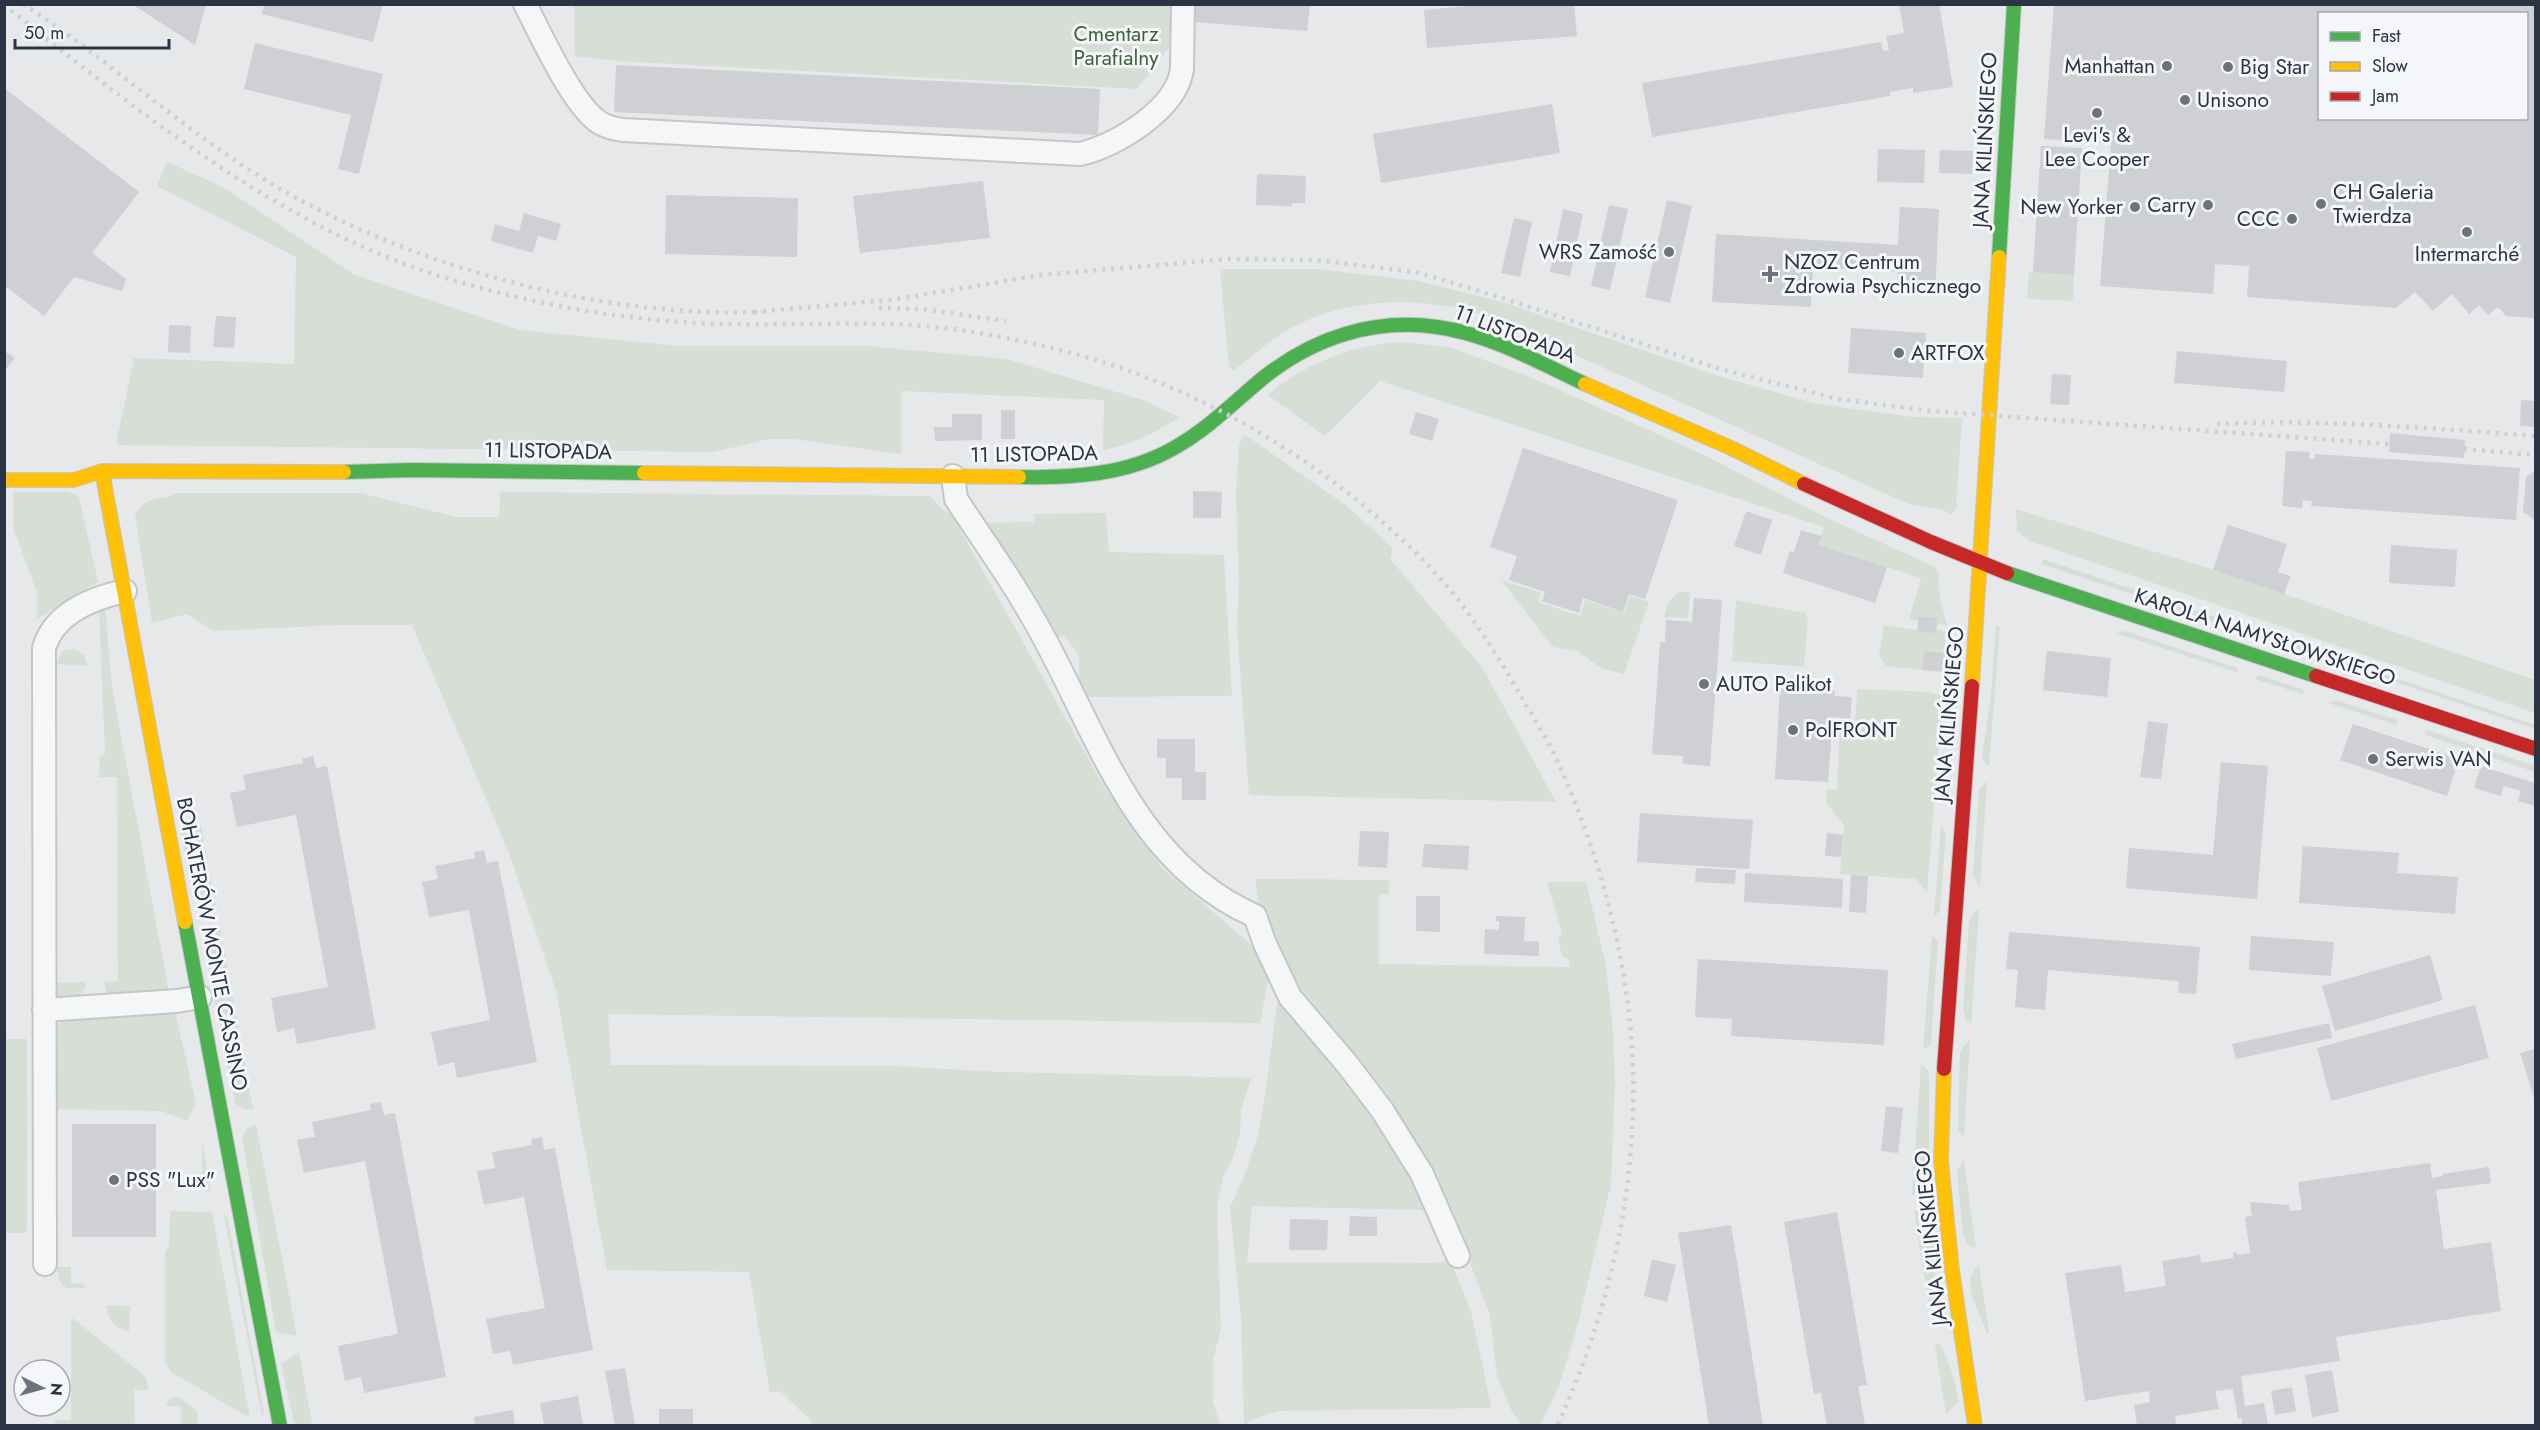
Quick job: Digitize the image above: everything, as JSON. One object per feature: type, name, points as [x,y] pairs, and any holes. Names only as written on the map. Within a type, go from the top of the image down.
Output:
[{"type":"street","points":[[525,4],[580,103],[593,118],[610,127],[623,130],[700,135],[1080,154],[1114,142],[1163,106],[1174,94],[1182,69],[1182,4]]},
{"type":"street","name":"JANA KILIŃSKIEGO","points":[[1975,1425],[1952,1270],[1941,1161],[1946,1026],[1982,563],[2014,4]]},
{"type":"street","name":"11 LISTOPADA","points":[[102,471],[311,473],[412,470],[1074,477],[1113,472],[1145,463],[1174,449],[1195,436],[1278,365],[1310,346],[1344,333],[1366,328],[1402,325],[1460,332],[1514,353],[1729,448],[1926,541],[1982,563]]},
{"type":"street","points":[[76,463],[102,471]]},
{"type":"street","points":[[4,480],[74,480],[102,471]]},
{"type":"street","name":"BOHATERÓW MONTE CASSINO","points":[[102,471],[280,1425]]},
{"type":"street","points":[[953,476],[956,500],[1033,618],[1112,775],[1146,825],[1190,874],[1217,897],[1255,916],[1264,944],[1290,997],[1347,1064],[1382,1110],[1422,1174],[1458,1256]]},
{"type":"street","name":"KAROLA NAMYSŁOWSKIEGO","points":[[1982,563],[2535,749]]},
{"type":"street","points":[[45,1264],[44,648],[55,627],[80,607],[97,598],[125,591]]},
{"type":"street","points":[[44,1010],[177,1001],[200,997]]},
{"type":"green space","name":"Cmentarz Parafialny","points":[[574,5],[1171,5],[1170,46],[1137,89],[617,61],[575,56]]},
{"type":"green space","points":[[167,162],[221,186],[355,275],[520,330],[678,346],[866,346],[1007,359],[1143,400],[1179,417],[1142,438],[1103,450],[1104,400],[901,391],[901,454],[794,439],[769,439],[713,452],[118,445],[117,440],[134,358],[294,364],[296,257],[157,186]]},
{"type":"green space","points":[[1220,269],[1318,269],[1418,281],[1502,302],[1715,375],[1817,404],[1912,417],[1962,418],[1956,509],[1951,514],[1940,509],[1911,505],[1490,317],[1438,305],[1411,302],[1384,303],[1330,312],[1305,321],[1281,334],[1233,370],[1229,367]]},
{"type":"green space","points":[[2029,272],[2074,275],[2073,301],[2027,299]]},
{"type":"green space","points":[[1403,342],[1452,348],[1528,376],[1700,453],[1827,518],[1933,566],[1938,572],[1940,599],[1947,625],[1937,624],[1937,618],[1919,616],[1919,621],[1909,619],[1921,578],[1818,545],[1824,527],[1380,381],[1325,436],[1268,395],[1298,373],[1331,357],[1366,347]]},
{"type":"green space","points":[[1244,434],[1347,506],[1393,548],[1390,559],[1482,667],[1556,802],[1249,795],[1237,628],[1239,583],[1236,494],[1239,446]]},
{"type":"green space","points":[[13,492],[68,492],[79,497],[98,582],[37,619],[37,593],[14,534]]},
{"type":"green space","points":[[500,492],[930,496],[943,510],[958,518],[958,526],[1103,785],[1163,869],[1254,947],[1268,981],[1260,1023],[608,1014],[611,1065],[894,1066],[1002,1072],[1251,1078],[1241,1111],[1240,1133],[1233,1158],[1223,1177],[1217,1207],[1221,1329],[1213,1360],[1213,1401],[1220,1425],[812,1425],[811,1421],[780,1391],[770,1393],[749,1272],[607,1270],[556,991],[509,853],[412,625],[341,625],[213,631],[187,614],[152,623],[135,515],[139,508],[148,501],[178,493],[360,493],[457,517],[499,517]]},
{"type":"green space","points":[[2016,509],[2214,570],[2535,680],[2535,713],[2030,541],[2017,531]]},
{"type":"green space","points":[[1106,513],[1109,552],[1224,555],[1232,696],[1079,697],[1079,655],[1064,635],[1052,639],[979,523],[1034,522],[1034,514]]},
{"type":"green space","points":[[2043,559],[2535,725],[2535,729],[2041,564]]},
{"type":"green space","points":[[1501,580],[1541,593],[1538,602],[1580,616],[1585,600],[1624,613],[1630,596],[1649,602],[1624,674],[1603,669],[1577,651],[1553,647]]},
{"type":"green space","points":[[1679,592],[1690,592],[1688,618],[1664,617],[1669,601]]},
{"type":"green space","points":[[1736,600],[1805,613],[1808,620],[1804,667],[1732,661]]},
{"type":"green space","points":[[105,605],[112,688],[169,992],[107,995],[104,982],[118,981],[117,777],[99,777],[100,755],[105,755],[99,607]]},
{"type":"green space","points":[[1884,625],[1936,633],[1937,630],[1946,631],[1945,653],[1924,651],[1922,670],[1886,666],[1879,655]]},
{"type":"green space","points":[[1996,626],[2000,627],[1989,766],[1984,762],[1982,756],[1991,695]]},
{"type":"green space","points":[[2126,631],[2237,668],[2239,673],[2116,633]]},
{"type":"green space","points":[[75,649],[84,655],[88,666],[57,664],[62,651]]},
{"type":"green space","points":[[2259,675],[2302,689],[2305,695],[2255,679]]},
{"type":"green space","points":[[1857,689],[1929,692],[1943,696],[1927,891],[1916,879],[1840,874],[1844,825],[1826,803],[1827,789],[1837,790],[1840,724],[1855,725]]},
{"type":"green space","points":[[2336,700],[2397,720],[2396,725],[2328,703]]},
{"type":"green space","points":[[2427,730],[2535,766],[2535,772],[2425,735]]},
{"type":"green space","points":[[1987,781],[1980,887],[1973,875],[1979,790]]},
{"type":"green space","points":[[201,826],[216,909],[206,908],[199,902],[193,891],[186,865],[181,829]]},
{"type":"green space","points":[[1941,826],[1946,832],[1940,911],[1934,916]]},
{"type":"green space","points":[[1255,879],[1389,880],[1389,894],[1379,894],[1379,964],[1570,967],[1569,960],[1562,956],[1558,940],[1562,933],[1547,882],[1586,882],[1606,966],[1613,1032],[1615,1081],[1611,1184],[1578,1324],[1558,1389],[1540,1425],[1522,1425],[1511,1410],[1497,1376],[1490,1315],[1454,1222],[1454,1212],[1430,1169],[1373,1079],[1280,962],[1262,922]]},
{"type":"green space","points":[[1979,910],[1971,1025],[1965,1018],[1963,1009],[1969,922],[1974,912]]},
{"type":"green space","points":[[220,928],[253,1109],[243,1109],[235,1103],[204,946],[210,932]]},
{"type":"green space","points":[[1932,936],[1938,940],[1931,1045],[1923,1049]]},
{"type":"green space","points":[[86,982],[84,990],[77,999],[62,999],[56,994],[54,983]]},
{"type":"green space","points":[[1278,998],[1288,1001],[1408,1160],[1427,1210],[1252,1206],[1247,1262],[1433,1263],[1451,1261],[1472,1315],[1491,1408],[1277,1411],[1244,1425],[1241,1317],[1230,1208],[1245,1174],[1258,1135]]},
{"type":"green space","points":[[175,1012],[196,1103],[187,1121],[161,1111],[57,1109],[54,1035],[60,1023],[69,1020]]},
{"type":"green space","points":[[4,1039],[27,1039],[27,1233],[5,1233]]},
{"type":"green space","points":[[1970,1040],[1964,1138],[1958,1129],[1960,1053]]},
{"type":"green space","points":[[1921,1065],[1929,1070],[1929,1183],[1923,1192],[1912,1195]]},
{"type":"green space","points":[[256,1125],[297,1336],[276,1332],[242,1137],[248,1128]]},
{"type":"green space","points":[[202,1139],[211,1192],[202,1190]]},
{"type":"green space","points":[[1964,1160],[1976,1249],[1967,1244],[1963,1235],[1957,1170]]},
{"type":"green space","points":[[1914,1210],[1928,1212],[1933,1221],[1936,1304],[1929,1305]]},
{"type":"green space","points":[[170,1211],[212,1212],[250,1418],[171,1372],[165,1361],[165,1252],[169,1245]]},
{"type":"green space","points":[[224,1215],[227,1216],[264,1413],[262,1416]]},
{"type":"green space","points":[[1979,1266],[1989,1333],[1987,1334],[1973,1298],[1970,1280],[1973,1272]]},
{"type":"green space","points":[[56,1267],[71,1267],[71,1283],[84,1284],[84,1288],[65,1288],[59,1280]]},
{"type":"green space","points":[[107,1305],[130,1306],[129,1331],[119,1328],[112,1322],[108,1315]]},
{"type":"green space","points":[[71,1317],[145,1376],[149,1390],[134,1390],[135,1425],[55,1425],[55,1420],[71,1420],[72,1418]]},
{"type":"green space","points":[[1941,1344],[1954,1378],[1959,1402],[1946,1414],[1935,1345]]},
{"type":"green space","points":[[299,1352],[312,1425],[298,1425],[294,1422],[281,1364]]},
{"type":"green space","points":[[176,1396],[197,1410],[198,1424],[181,1424],[181,1406],[167,1406],[167,1402]]},
{"type":"building","points":[[132,4],[206,4],[195,45]]},
{"type":"building","points":[[264,4],[383,4],[373,42],[262,14]]},
{"type":"building","points":[[1196,4],[1310,4],[1307,31],[1194,22]]},
{"type":"building","points":[[1488,4],[1574,4],[1577,36],[1427,48],[1424,10]]},
{"type":"building","points":[[1899,4],[1939,4],[1953,87],[1913,93],[1913,88],[1890,92],[1890,96],[1652,137],[1642,83],[1881,42],[1883,51],[1889,50],[1886,36],[1904,33]]},
{"type":"building","name":"CH Galeria Twierdza","points":[[2054,4],[2535,4],[2535,318],[2506,316],[2498,307],[2488,315],[2479,305],[2469,314],[2452,294],[2433,311],[2415,292],[2396,308],[2247,297],[2249,266],[2215,264],[2213,294],[2100,286],[2111,144],[2044,139]]},
{"type":"building","points":[[255,43],[383,74],[359,174],[338,169],[351,115],[244,89]]},
{"type":"building","points":[[616,65],[1100,89],[1098,135],[614,112]]},
{"type":"building","points":[[4,88],[139,192],[92,253],[126,279],[122,291],[74,277],[44,316],[4,285]]},
{"type":"building","points":[[1552,104],[1560,153],[1381,183],[1373,134]]},
{"type":"building","points":[[2041,146],[2082,148],[2074,275],[2033,272]]},
{"type":"building","points":[[1878,149],[1925,150],[1924,183],[1877,182]]},
{"type":"building","points":[[1940,150],[1973,151],[1972,174],[1939,173]]},
{"type":"building","points":[[1257,174],[1306,176],[1305,203],[1292,203],[1292,206],[1256,205]]},
{"type":"building","points":[[983,181],[990,238],[860,253],[853,196]]},
{"type":"building","points":[[666,195],[798,198],[797,257],[665,254]]},
{"type":"building","name":"WRS Zamość","points":[[1667,200],[1692,206],[1670,303],[1645,297]]},
{"type":"building","points":[[1609,205],[1628,209],[1610,290],[1591,286]]},
{"type":"building","points":[[1900,207],[1939,209],[1935,295],[1896,293],[1898,272],[1813,267],[1811,307],[1712,302],[1716,234],[1898,245]]},
{"type":"building","points":[[1563,209],[1583,214],[1570,276],[1550,272]]},
{"type":"building","points":[[524,213],[561,224],[556,241],[538,236],[533,253],[491,241],[495,224],[519,231]]},
{"type":"building","points":[[1514,218],[1532,222],[1520,277],[1501,273]]},
{"type":"building","points":[[216,316],[236,317],[234,348],[213,347]]},
{"type":"building","points":[[169,325],[191,326],[190,353],[168,352]]},
{"type":"building","points":[[1851,328],[1926,333],[1923,378],[1848,373]]},
{"type":"building","points":[[4,351],[15,358],[4,371]]},
{"type":"building","points":[[2177,351],[2287,361],[2284,392],[2174,383]]},
{"type":"building","points":[[2052,374],[2071,375],[2069,405],[2050,404]]},
{"type":"building","points":[[2521,400],[2535,401],[2535,427],[2520,426]]},
{"type":"building","points":[[1001,410],[1015,410],[1015,439],[1001,439]]},
{"type":"building","points":[[1416,412],[1439,419],[1432,441],[1409,434]]},
{"type":"building","points":[[952,414],[982,414],[982,440],[935,441],[934,427],[952,427]]},
{"type":"building","points":[[2390,433],[2465,440],[2464,458],[2389,452]]},
{"type":"building","points":[[1523,448],[1678,500],[1645,599],[1629,594],[1623,612],[1583,598],[1579,613],[1542,601],[1545,592],[1509,580],[1517,556],[1490,547]]},
{"type":"building","points":[[2286,451],[2310,452],[2309,459],[2315,459],[2315,454],[2520,468],[2516,520],[2311,506],[2312,501],[2303,500],[2302,508],[2282,506]]},
{"type":"building","points":[[2535,471],[2535,521],[2523,513],[2526,477]]},
{"type":"building","points":[[1193,491],[1222,492],[1221,518],[1193,518]]},
{"type":"building","points":[[1746,511],[1772,520],[1761,555],[1734,546]]},
{"type":"building","points":[[2228,525],[2287,544],[2278,572],[2291,576],[2284,594],[2213,570]]},
{"type":"building","points":[[1801,530],[1821,536],[1818,545],[1887,567],[1875,603],[1783,573],[1790,551],[1794,552]]},
{"type":"building","points":[[2391,545],[2457,550],[2455,587],[2389,583]]},
{"type":"building","points":[[1694,598],[1722,600],[1710,766],[1683,764],[1683,756],[1652,754],[1660,642],[1665,642],[1666,620],[1692,622]]},
{"type":"building","points":[[1919,616],[1938,618],[1936,633],[1917,631]]},
{"type":"building","points":[[1924,651],[1945,653],[1943,672],[1922,670]]},
{"type":"building","points":[[2047,651],[2111,658],[2107,697],[2043,690]]},
{"type":"building","points":[[1780,687],[1835,691],[1834,696],[1852,697],[1850,719],[1833,717],[1828,782],[1775,779]]},
{"type":"building","points":[[2148,721],[2168,724],[2161,779],[2140,777]]},
{"type":"building","points":[[2353,724],[2459,759],[2447,796],[2340,760]]},
{"type":"building","points":[[1157,739],[1195,739],[1195,772],[1206,772],[1206,800],[1182,800],[1182,778],[1166,778],[1166,758],[1157,758]]},
{"type":"building","points":[[313,756],[316,768],[327,766],[376,1029],[297,1044],[294,1028],[277,1032],[271,998],[328,987],[296,815],[237,827],[230,793],[246,790],[243,775],[303,763],[302,759]]},
{"type":"building","points":[[2221,762],[2268,766],[2257,899],[2126,888],[2129,848],[2213,855]]},
{"type":"building","points":[[2481,766],[2535,783],[2535,806],[2518,801],[2521,791],[2504,786],[2501,796],[2474,788]]},
{"type":"building","points":[[1640,813],[1753,820],[1749,869],[1637,862]]},
{"type":"building","points":[[1360,831],[1389,832],[1387,868],[1358,866]]},
{"type":"building","points":[[1827,833],[1843,835],[1841,857],[1825,856]]},
{"type":"building","points":[[1424,844],[1469,846],[1468,870],[1422,867]]},
{"type":"building","points":[[2303,846],[2399,853],[2397,873],[2458,877],[2455,914],[2299,903]]},
{"type":"building","points":[[484,850],[487,863],[498,861],[537,1062],[457,1078],[454,1062],[438,1066],[431,1032],[490,1020],[469,910],[429,917],[422,882],[438,879],[435,866],[475,858],[474,852]]},
{"type":"building","points":[[1696,868],[1736,870],[1735,884],[1695,882]]},
{"type":"building","points":[[1745,873],[1843,879],[1842,908],[1744,902]]},
{"type":"building","points":[[1851,875],[1868,876],[1866,913],[1849,912]]},
{"type":"building","points":[[1416,896],[1440,896],[1440,932],[1416,931]]},
{"type":"building","points":[[1496,916],[1525,917],[1524,941],[1539,942],[1539,956],[1484,954],[1485,929],[1499,930],[1499,921],[1496,921]]},
{"type":"building","points":[[2009,932],[2200,947],[2196,994],[2178,993],[2179,981],[2048,970],[2045,1010],[2015,1007],[2018,970],[2006,969]]},
{"type":"building","points":[[2251,936],[2334,942],[2331,976],[2249,970]]},
{"type":"building","points":[[2430,955],[2443,1000],[2335,1031],[2322,986]]},
{"type":"building","points":[[1698,959],[1888,970],[1884,1045],[1731,1036],[1732,1019],[1695,1017]]},
{"type":"building","points":[[2475,1005],[2489,1058],[2331,1101],[2317,1048]]},
{"type":"building","points":[[2329,1023],[2332,1038],[2236,1059],[2232,1044]]},
{"type":"building","points":[[2535,1049],[2535,1101],[2520,1053]]},
{"type":"building","points":[[381,1102],[384,1115],[395,1113],[446,1377],[364,1393],[361,1377],[345,1381],[338,1346],[398,1334],[365,1161],[304,1173],[297,1140],[315,1137],[312,1122],[371,1110],[370,1104]]},
{"type":"building","points":[[1886,1106],[1903,1108],[1898,1153],[1881,1151]]},
{"type":"building","name":"PSS \"Lux\"","points":[[72,1124],[156,1124],[156,1237],[72,1237]]},
{"type":"building","points":[[542,1137],[544,1150],[555,1148],[593,1350],[513,1365],[510,1351],[493,1354],[486,1319],[545,1308],[524,1197],[484,1205],[477,1171],[495,1168],[492,1152],[532,1145],[531,1139]]},
{"type":"building","points":[[2430,1163],[2432,1178],[2443,1176],[2442,1174],[2489,1167],[2491,1183],[2436,1190],[2444,1249],[2491,1242],[2501,1311],[2336,1337],[2340,1361],[2241,1376],[2245,1406],[2264,1403],[2268,1425],[2242,1425],[2242,1418],[2238,1419],[2233,1389],[2215,1391],[2219,1409],[2175,1416],[2176,1425],[2137,1425],[2134,1405],[2150,1402],[2149,1391],[2085,1401],[2065,1273],[2121,1265],[2125,1292],[2166,1286],[2162,1261],[2200,1255],[2201,1263],[2233,1258],[2233,1253],[2237,1252],[2237,1255],[2250,1253],[2245,1217],[2252,1216],[2250,1202],[2289,1205],[2290,1211],[2302,1210],[2298,1182]]},
{"type":"building","points":[[1837,1212],[1867,1385],[1858,1386],[1865,1425],[1827,1425],[1821,1393],[1814,1394],[1784,1222]]},
{"type":"building","points":[[1350,1216],[1377,1217],[1377,1236],[1349,1236]]},
{"type":"building","points":[[1290,1219],[1328,1220],[1327,1250],[1289,1250]]},
{"type":"building","points":[[1731,1225],[1763,1425],[1709,1425],[1678,1233]]},
{"type":"building","points":[[1652,1259],[1676,1265],[1667,1302],[1644,1296]]},
{"type":"building","points":[[625,1368],[635,1425],[615,1425],[605,1371]]},
{"type":"building","points":[[2332,1370],[2339,1412],[2312,1417],[2305,1375]]},
{"type":"building","points":[[2292,1387],[2296,1411],[2275,1415],[2271,1391]]},
{"type":"building","points":[[578,1396],[583,1425],[544,1425],[540,1403]]},
{"type":"building","points":[[659,1409],[693,1409],[693,1425],[659,1425]]},
{"type":"building","points":[[513,1410],[515,1425],[475,1425],[474,1417]]},
{"type":"railway","points":[[23,4],[244,166],[331,216],[389,242],[449,264],[511,282],[574,296],[638,306],[701,312],[762,312]]},
{"type":"railway","points":[[4,5],[105,84],[210,160],[265,195],[322,227],[379,254],[439,276],[502,294],[599,313],[697,323],[930,326],[985,334],[1059,350],[1110,364],[1160,383],[1256,430],[1344,490],[1386,525],[1424,561],[1464,607],[1498,658],[1548,742],[1590,842],[1615,930],[1624,975],[1633,1065],[1631,1152],[1626,1192],[1620,1232],[1600,1311],[1588,1350],[1557,1426]]},
{"type":"railway","points":[[754,312],[891,300],[1041,275],[1228,259],[1314,260],[1416,272],[1720,369],[1838,399],[1931,411],[2389,444]]},
{"type":"railway","points":[[879,308],[922,309],[1006,321]]},
{"type":"railway","points":[[2217,424],[2337,423],[2536,436]]},
{"type":"railway","points":[[2464,449],[2536,455]]},
{"type":"traffic: fast","points":[[1999,257],[2014,4]]},
{"type":"traffic: fast","points":[[1019,477],[1059,477],[1099,473],[1156,457],[1198,433],[1282,364],[1323,342],[1367,329],[1413,325],[1456,331],[1494,342],[1585,384]]},
{"type":"traffic: fast","points":[[344,472],[412,470],[644,473]]},
{"type":"traffic: fast","points":[[2007,573],[2316,676]]},
{"type":"traffic: fast","points":[[185,922],[280,1426]]},
{"type":"traffic: slow","points":[[1972,686],[1999,257]]},
{"type":"traffic: slow","points":[[1585,384],[1731,448],[1804,484]]},
{"type":"traffic: slow","points":[[102,471],[185,922]]},
{"type":"traffic: slow","points":[[4,480],[74,480],[102,471],[344,472]]},
{"type":"traffic: slow","points":[[644,473],[1019,477]]},
{"type":"traffic: slow","points":[[1944,1069],[1941,1161],[1952,1270],[1975,1426]]},
{"type":"traffic: jam","points":[[1804,484],[1931,542],[2007,573]]},
{"type":"traffic: jam","points":[[2316,676],[2536,749]]},
{"type":"traffic: jam","points":[[1944,1069],[1972,686]]},
{"type":"place","name":"Manhattan","points":[[2167,66]]},
{"type":"place","name":"Big Star","points":[[2228,67]]},
{"type":"place","name":"Unisono","points":[[2185,100]]},
{"type":"place","name":"Levi's & Lee Cooper","points":[[2097,113]]},
{"type":"place","name":"CH Galeria Twierdza","points":[[2321,204]]},
{"type":"place","name":"Carry","points":[[2208,205]]},
{"type":"place","name":"New Yorker","points":[[2135,207]]},
{"type":"place","name":"CCC","points":[[2292,219]]},
{"type":"place","name":"Intermarché","points":[[2467,232]]},
{"type":"place","name":"WRS Zamość","points":[[1669,252]]},
{"type":"place","name":"NZOZ Centrum Zdrowia Psychicznego","points":[[1770,274]]},
{"type":"place","name":"ARTFOX","points":[[1899,353]]},
{"type":"place","name":"AUTO Palikot","points":[[1704,684]]},
{"type":"place","name":"PolFRONT","points":[[1793,730]]},
{"type":"place","name":"Serwis VAN","points":[[2373,759]]},
{"type":"place","name":"PSS \"Lux\"","points":[[114,1180]]}]
